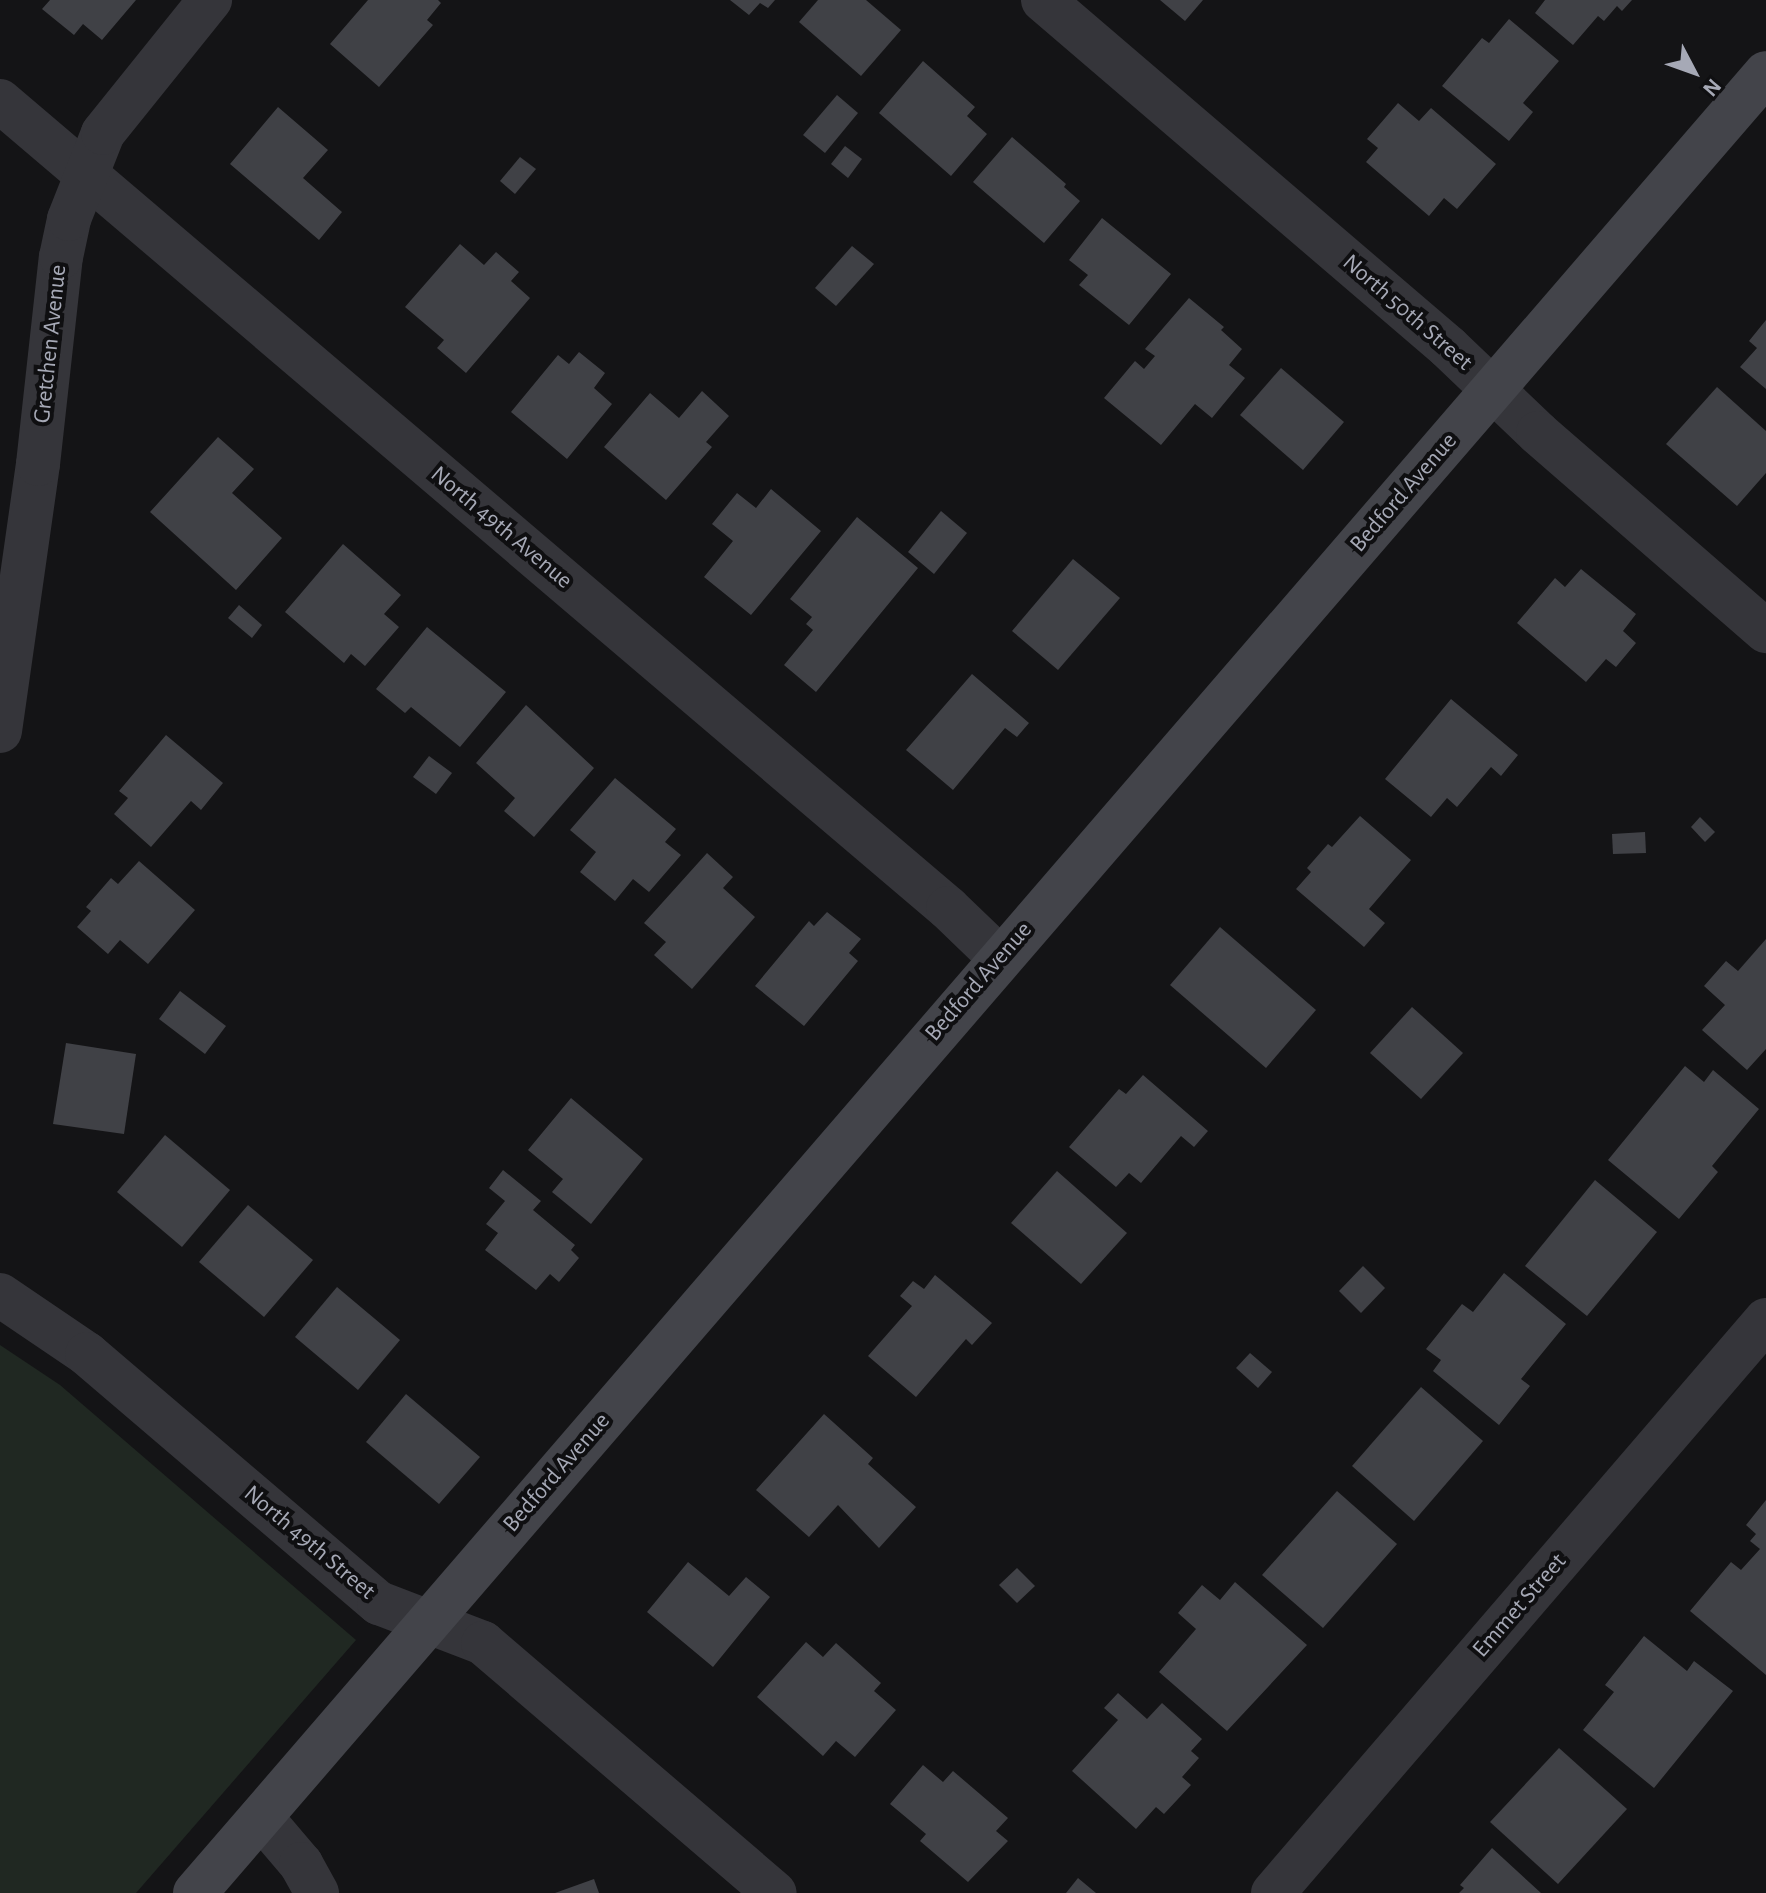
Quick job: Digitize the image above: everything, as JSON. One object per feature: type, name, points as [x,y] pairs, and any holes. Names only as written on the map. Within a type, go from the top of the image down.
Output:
[{"type":"street","name":"Gretchen Avenue","points":[[0,731],[38,464],[61,257],[69,219],[103,133],[210,0]]},
{"type":"street","name":"North 50th Street","points":[[1043,0],[1494,390],[1538,433],[1766,631]]},
{"type":"street","name":"Bedford Avenue","points":[[195,1893],[1766,73]]},
{"type":"street","name":"North 49th Avenue","points":[[0,101],[948,908],[1000,958]]},
{"type":"street","name":"North 49th Street","points":[[0,1295],[87,1354],[379,1603],[483,1643],[775,1893]]},
{"type":"street","name":"Emmet Street","points":[[1273,1893],[1766,1320]]},
{"type":"street","points":[[261,1817],[301,1864],[317,1893]]},
{"type":"shaded area","points":[[0,1345],[60,1385],[356,1640],[136,1893],[0,1893]]},
{"type":"building","points":[[50,0],[136,0],[102,40],[83,24],[74,35],[42,9]]},
{"type":"building","points":[[368,0],[438,0],[441,3],[427,20],[433,25],[379,87],[330,44]]},
{"type":"building","points":[[730,0],[775,0],[768,8],[760,3],[749,15]]},
{"type":"building","points":[[818,0],[866,0],[901,30],[861,76],[799,22]]},
{"type":"building","points":[[1160,0],[1203,0],[1185,21]]},
{"type":"building","points":[[1545,0],[1632,0],[1622,11],[1617,6],[1604,21],[1598,16],[1573,45],[1535,13]]},
{"type":"building","points":[[1509,19],[1559,61],[1523,103],[1533,112],[1509,141],[1442,86],[1482,38],[1489,43]]},
{"type":"building","points":[[923,61],[975,107],[967,116],[987,134],[951,176],[879,113]]},
{"type":"building","points":[[837,95],[858,113],[825,153],[803,135]]},
{"type":"building","points":[[1398,103],[1419,121],[1431,108],[1496,164],[1457,209],[1444,198],[1429,216],[1366,162],[1378,148],[1367,139]]},
{"type":"building","points":[[278,107],[328,150],[303,178],[342,212],[319,240],[230,164]]},
{"type":"building","points":[[1012,137],[1066,184],[1064,187],[1080,201],[1044,243],[973,182]]},
{"type":"building","points":[[845,146],[862,159],[848,178],[831,164]]},
{"type":"building","points":[[520,157],[536,169],[515,194],[500,181]]},
{"type":"building","points":[[1102,218],[1171,274],[1129,325],[1079,285],[1088,275],[1069,260]]},
{"type":"building","points":[[460,244],[484,265],[496,252],[519,272],[511,281],[530,298],[466,373],[437,348],[444,340],[405,307]]},
{"type":"building","points":[[852,246],[874,264],[836,306],[815,288]]},
{"type":"building","points":[[1189,298],[1224,327],[1221,330],[1242,349],[1229,365],[1245,378],[1212,418],[1195,404],[1161,445],[1104,398],[1135,361],[1144,369],[1155,356],[1145,349]]},
{"type":"building","points":[[1766,320],[1766,389],[1740,367],[1757,348],[1749,341]]},
{"type":"building","points":[[579,352],[605,373],[594,388],[612,404],[567,459],[511,412],[558,355],[569,364]]},
{"type":"building","points":[[1281,368],[1344,422],[1303,470],[1240,415]]},
{"type":"building","points":[[1717,387],[1766,431],[1766,473],[1737,506],[1666,444]]},
{"type":"building","points":[[702,391],[729,416],[706,442],[712,447],[666,500],[604,447],[650,393],[679,418]]},
{"type":"building","points":[[218,437],[254,469],[232,493],[282,538],[236,590],[150,512]]},
{"type":"building","points":[[771,489],[821,531],[751,615],[704,577],[733,541],[712,524],[737,493],[756,508]]},
{"type":"building","points":[[941,511],[967,533],[934,574],[908,552]]},
{"type":"building","points":[[857,517],[918,568],[816,692],[784,665],[813,630],[806,624],[812,617],[790,599]]},
{"type":"building","points":[[343,544],[401,595],[384,614],[399,627],[365,666],[351,654],[344,663],[285,612]]},
{"type":"building","points":[[1073,559],[1120,598],[1058,670],[1012,631]]},
{"type":"building","points":[[1581,569],[1636,614],[1623,631],[1636,643],[1616,667],[1606,659],[1586,682],[1517,623],[1555,578],[1565,587]]},
{"type":"building","points":[[239,605],[262,625],[252,638],[228,618]]},
{"type":"building","points":[[427,627],[506,692],[460,747],[411,707],[405,713],[376,689]]},
{"type":"building","points":[[972,674],[1029,723],[1017,737],[1005,728],[953,790],[906,750]]},
{"type":"building","points":[[1451,699],[1518,755],[1501,776],[1491,767],[1457,807],[1447,798],[1431,817],[1385,779]]},
{"type":"building","points":[[526,705],[594,768],[534,837],[504,811],[515,798],[476,763]]},
{"type":"building","points":[[166,735],[223,783],[201,810],[191,801],[151,847],[114,814],[128,798],[119,791]]},
{"type":"building","points":[[429,756],[452,773],[436,794],[413,777]]},
{"type":"building","points":[[615,778],[676,829],[665,842],[681,855],[649,892],[633,879],[615,901],[580,872],[596,852],[570,830]]},
{"type":"building","points":[[1360,816],[1411,860],[1369,909],[1385,923],[1364,947],[1296,889],[1311,872],[1307,868],[1328,844],[1332,847]]},
{"type":"building","points":[[1700,817],[1715,832],[1705,842],[1691,827]]},
{"type":"building","points":[[1645,832],[1646,853],[1613,854],[1612,834]]},
{"type":"building","points":[[707,853],[733,877],[723,888],[755,917],[692,989],[654,955],[666,942],[644,923]]},
{"type":"building","points":[[139,861],[195,910],[148,964],[120,940],[108,954],[77,927],[91,911],[86,907],[111,878],[118,884]]},
{"type":"building","points":[[827,912],[861,939],[849,953],[858,961],[804,1026],[755,986],[809,921],[814,926]]},
{"type":"building","points":[[1220,927],[1316,1010],[1266,1068],[1170,985]]},
{"type":"building","points":[[1766,939],[1766,1049],[1747,1070],[1702,1030],[1725,1005],[1704,986],[1726,961],[1738,971]]},
{"type":"building","points":[[180,991],[226,1026],[205,1054],[159,1019]]},
{"type":"building","points":[[1412,1007],[1463,1053],[1421,1099],[1370,1053]]},
{"type":"building","points":[[66,1043],[136,1054],[124,1134],[53,1124]]},
{"type":"building","points":[[1685,1066],[1704,1082],[1713,1070],[1759,1109],[1712,1166],[1718,1172],[1679,1219],[1608,1160]]},
{"type":"building","points":[[1143,1075],[1208,1131],[1194,1147],[1181,1136],[1141,1183],[1129,1173],[1116,1187],[1069,1147],[1119,1089],[1126,1094]]},
{"type":"building","points":[[571,1098],[643,1159],[591,1224],[552,1192],[563,1179],[528,1150]]},
{"type":"building","points":[[165,1135],[230,1190],[182,1247],[117,1192]]},
{"type":"building","points":[[503,1170],[541,1201],[533,1210],[575,1245],[571,1250],[579,1258],[559,1282],[550,1274],[536,1290],[485,1250],[498,1233],[486,1224],[505,1201],[489,1188]]},
{"type":"building","points":[[1057,1171],[1127,1233],[1081,1284],[1011,1223]]},
{"type":"building","points":[[1595,1180],[1657,1232],[1587,1316],[1525,1266]]},
{"type":"building","points":[[248,1205],[313,1260],[264,1317],[199,1262]]},
{"type":"building","points":[[1363,1266],[1385,1288],[1361,1313],[1339,1291]]},
{"type":"building","points":[[1504,1273],[1566,1324],[1521,1379],[1530,1386],[1499,1425],[1433,1371],[1441,1360],[1426,1349],[1462,1304],[1473,1312]]},
{"type":"building","points":[[935,1275],[992,1323],[972,1345],[966,1339],[916,1397],[868,1356],[912,1306],[900,1296],[913,1281],[924,1289]]},
{"type":"building","points":[[337,1287],[400,1340],[358,1390],[295,1337]]},
{"type":"building","points":[[1250,1353],[1272,1372],[1258,1388],[1236,1368]]},
{"type":"building","points":[[1421,1387],[1483,1441],[1414,1521],[1352,1466]]},
{"type":"building","points":[[406,1394],[480,1457],[439,1504],[366,1442]]},
{"type":"building","points":[[824,1414],[873,1458],[868,1464],[916,1507],[879,1548],[838,1505],[809,1537],[756,1490]]},
{"type":"building","points":[[1337,1491],[1397,1544],[1323,1628],[1262,1575]]},
{"type":"building","points":[[1766,1500],[1766,1675],[1690,1611],[1731,1562],[1741,1570],[1760,1549],[1750,1541],[1756,1534],[1746,1525]]},
{"type":"building","points":[[688,1562],[729,1596],[746,1577],[770,1597],[713,1667],[647,1612]]},
{"type":"building","points":[[1017,1568],[1035,1586],[1017,1603],[999,1585]]},
{"type":"building","points":[[1235,1582],[1307,1645],[1227,1731],[1159,1672],[1196,1629],[1178,1613],[1202,1585],[1220,1600]]},
{"type":"building","points":[[1644,1636],[1687,1671],[1694,1661],[1733,1691],[1654,1788],[1583,1730],[1614,1692],[1605,1685]]},
{"type":"building","points":[[806,1642],[823,1657],[836,1643],[881,1683],[874,1691],[896,1710],[855,1757],[836,1741],[823,1756],[757,1697]]},
{"type":"building","points":[[1118,1693],[1147,1719],[1162,1703],[1202,1739],[1191,1751],[1199,1758],[1182,1777],[1191,1785],[1164,1814],[1156,1807],[1136,1829],[1072,1771],[1118,1720],[1104,1708]]},
{"type":"building","points":[[1559,1748],[1627,1809],[1558,1884],[1490,1822]]},
{"type":"building","points":[[923,1765],[943,1782],[953,1771],[1008,1818],[996,1831],[1008,1841],[968,1882],[920,1841],[926,1834],[890,1804]]},
{"type":"building","points":[[1492,1848],[1541,1893],[1459,1893],[1464,1888],[1460,1885]]},
{"type":"building","points":[[1078,1878],[1096,1893],[1066,1893]]},
{"type":"building","points":[[594,1879],[599,1893],[555,1893]]}]
